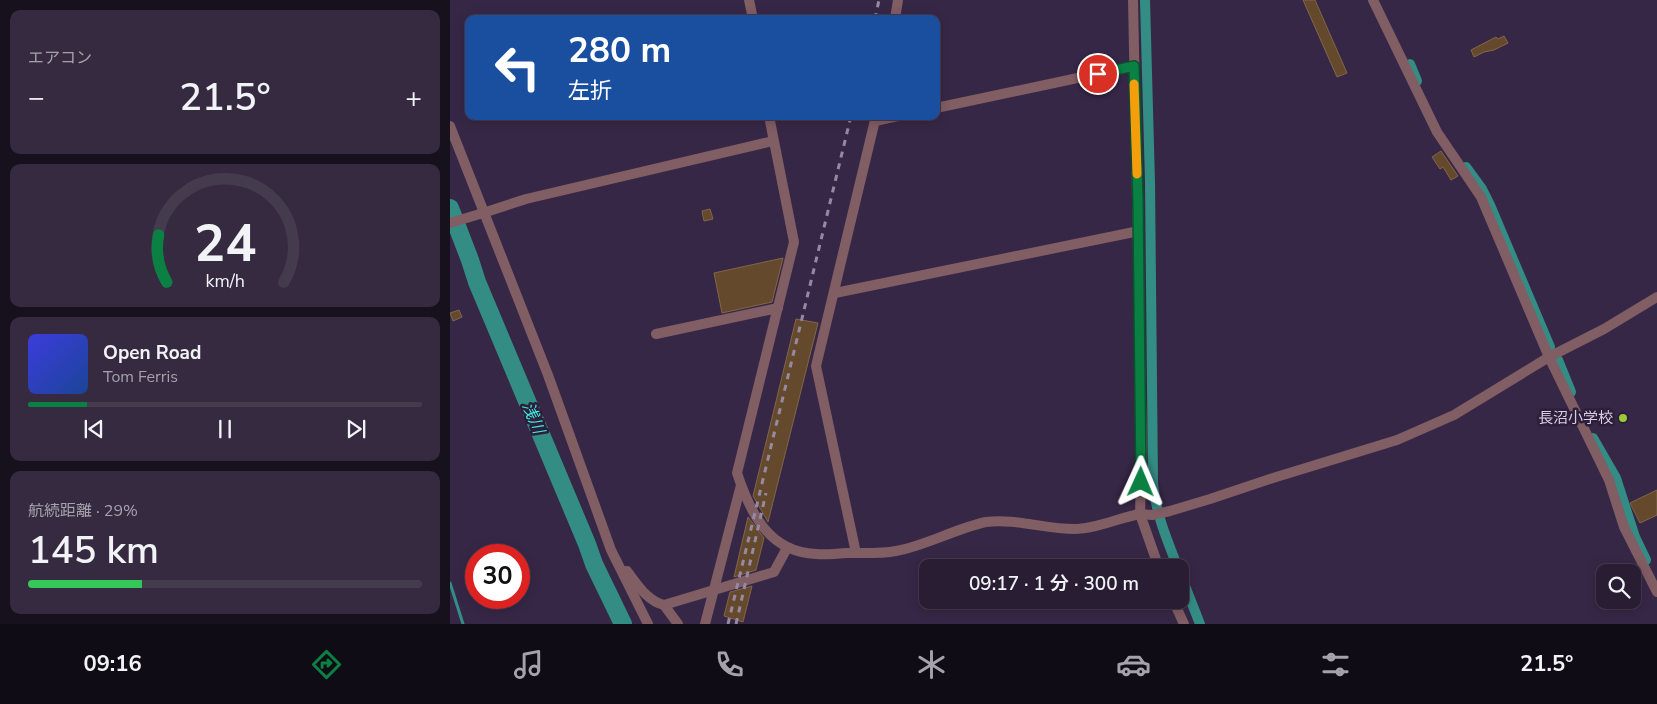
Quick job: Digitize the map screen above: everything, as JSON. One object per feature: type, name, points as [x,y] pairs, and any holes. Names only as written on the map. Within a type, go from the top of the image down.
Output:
[{"type":"street","points":[[750,0],[752,15]]},
{"type":"street","points":[[896,15],[898,0]]},
{"type":"street","points":[[1133,0],[1142,450],[1140,514],[1157,559]]},
{"type":"street","points":[[1373,0],[1438,132],[1481,197],[1549,357],[1609,480],[1624,527],[1655,586]]},
{"type":"street","points":[[940,107],[1134,66]]},
{"type":"street","points":[[770,120],[794,242],[737,473],[746,501],[758,521],[772,538],[787,548],[814,554],[896,551],[987,522],[1008,522],[1073,529],[1090,527],[1140,514],[1152,515],[1210,499],[1397,440],[1454,415],[1549,357],[1604,329],[1657,297]]},
{"type":"street","points":[[856,553],[816,366],[875,120]]},
{"type":"street","points":[[450,126],[482,213],[548,376],[612,550],[648,624]]},
{"type":"street","points":[[450,223],[526,199],[773,141]]},
{"type":"street","points":[[834,293],[1139,231]]},
{"type":"street","points":[[656,334],[778,308]]},
{"type":"street","points":[[705,624],[741,485]]},
{"type":"street","points":[[612,550],[644,594],[656,603],[664,605],[774,572],[787,548]]},
{"type":"street","points":[[664,605],[678,624]]},
{"type":"street","points":[[1177,609],[1184,624]]},
{"type":"building","points":[[1303,0],[1315,0],[1347,73],[1337,77]]},
{"type":"building","points":[[1504,36],[1508,43],[1474,57],[1471,50],[1496,37],[1498,39]]},
{"type":"building","points":[[1441,151],[1458,176],[1451,180],[1443,167],[1440,169],[1432,157]]},
{"type":"building","points":[[710,209],[713,219],[704,221],[702,211]]},
{"type":"building","points":[[783,258],[772,302],[722,313],[714,273]]},
{"type":"building","points":[[459,310],[462,317],[453,321],[450,313]]},
{"type":"building","points":[[796,319],[818,323],[768,522],[753,496]]},
{"type":"building","points":[[1657,490],[1657,515],[1640,523],[1630,503]]},
{"type":"building","points":[[748,517],[764,538],[756,570],[734,577]]},
{"type":"building","points":[[752,586],[743,622],[724,616],[730,592]]},
{"type":"waterway","points":[[1145,0],[1150,182],[1153,484],[1159,516],[1175,559]]},
{"type":"waterway","points":[[1410,64],[1417,81]]},
{"type":"waterway","points":[[1466,167],[1482,189],[1490,205],[1550,347]]},
{"type":"waterway","name":"浅川","points":[[450,208],[477,282],[594,564],[623,624]]},
{"type":"waterway","points":[[1558,360],[1571,392]]},
{"type":"waterway","points":[[1593,438],[1616,478],[1635,537],[1646,560]]},
{"type":"waterway","points":[[450,583],[463,624]]},
{"type":"waterway","points":[[1189,596],[1200,624]]},
{"type":"railway","points":[[876,15],[879,0]]},
{"type":"railway","points":[[728,624],[850,120]]},
{"type":"railway","points":[[736,624],[766,493]]},
{"type":"slow traffic","points":[[1134,84],[1137,174]]},
{"type":"place","name":"長沼小学校","points":[[1623,418]]},
{"type":"route","points":[[1098,74],[1134,66],[1138,201],[1141,482]]}]
